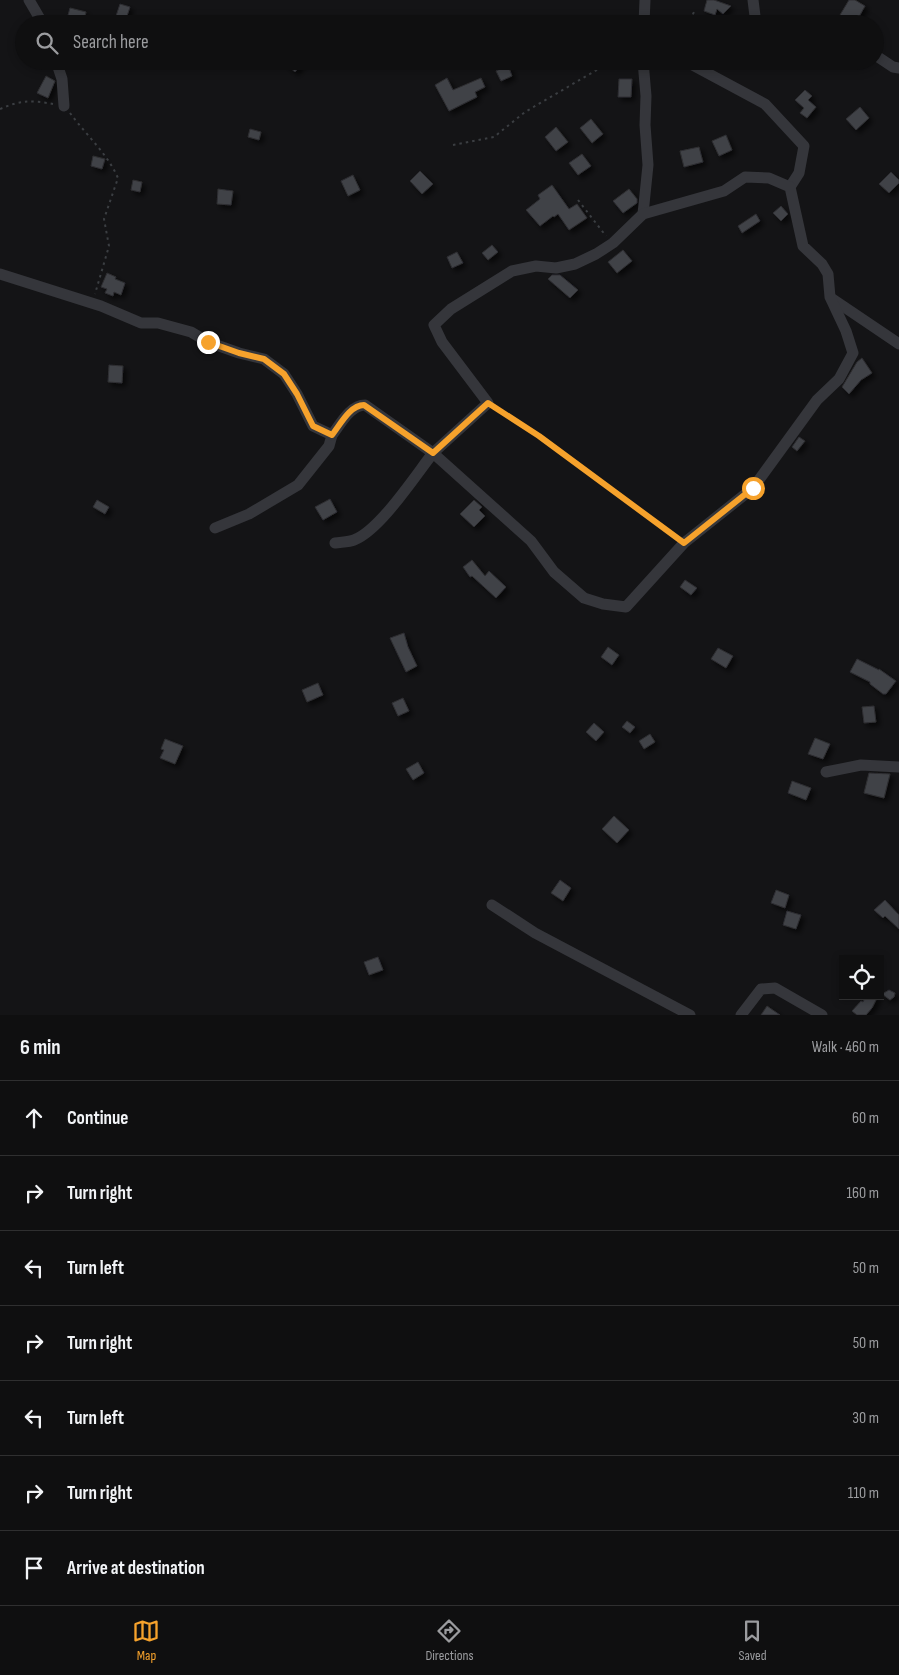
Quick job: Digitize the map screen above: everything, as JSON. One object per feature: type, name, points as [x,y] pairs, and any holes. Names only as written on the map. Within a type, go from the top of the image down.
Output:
[{"type":"street","points":[[29,0],[38,15]]},
{"type":"street","points":[[644,15],[645,0]]},
{"type":"street","points":[[753,0],[755,15]]},
{"type":"street","points":[[884,60],[893,67],[899,68]]},
{"type":"street","points":[[59,70],[62,79],[64,106]]},
{"type":"street","points":[[643,70],[648,155],[643,214]]},
{"type":"street","points":[[215,528],[248,514],[298,485],[329,446],[332,435],[351,410],[358,405],[364,405],[433,453],[530,541],[554,572],[584,598],[603,604],[626,607],[684,543],[753,488],[817,400],[839,379],[853,353],[846,332],[830,297],[828,274],[822,264],[803,246],[790,187],[799,173],[804,146],[765,104],[702,70]]},
{"type":"street","points":[[335,543],[353,541],[367,534],[380,522],[433,453],[488,403],[442,342],[434,325],[451,309],[512,271],[536,266],[556,268],[575,264],[613,243],[643,214],[724,191],[745,177],[769,178],[790,187]]},
{"type":"street","points":[[0,274],[92,303],[141,322],[158,322],[190,332],[208,342],[239,353],[264,359],[284,374],[297,394],[313,426],[332,435]]},
{"type":"street","points":[[830,297],[899,344]]},
{"type":"street","points":[[826,772],[861,765],[899,767]]},
{"type":"street","points":[[492,905],[535,933],[690,1015]]},
{"type":"street","points":[[742,1015],[761,989],[774,988],[822,1015]]},
{"type":"path","points":[[453,145],[494,137],[525,112],[597,70]]},
{"type":"path","points":[[0,109],[18,102],[40,102],[64,106],[113,166],[118,178],[104,219],[109,246],[92,303]]},
{"type":"path","points":[[578,200],[600,230],[613,243]]},
{"type":"path","points":[[488,403],[539,436],[684,543]]},
{"type":"building","points":[[707,0],[714,0],[731,6],[723,14],[717,9],[715,15],[704,11]]},
{"type":"building","points":[[849,0],[855,0],[865,6],[860,15],[840,15]]},
{"type":"building","points":[[120,4],[130,7],[127,15],[116,15]]},
{"type":"building","points":[[70,8],[86,12],[85,15],[68,15]]},
{"type":"building","points":[[510,70],[512,76],[501,81],[496,71]]},
{"type":"building","points":[[46,76],[55,81],[48,98],[37,93]]},
{"type":"building","points":[[447,78],[453,90],[481,78],[485,87],[475,92],[477,97],[449,111],[435,85]]},
{"type":"building","points":[[619,79],[632,79],[631,97],[618,97]]},
{"type":"building","points":[[805,90],[812,96],[808,100],[816,107],[807,118],[800,113],[804,108],[795,100]]},
{"type":"building","points":[[860,107],[869,118],[856,130],[846,119]]},
{"type":"building","points":[[591,119],[603,134],[592,143],[580,128]]},
{"type":"building","points":[[556,127],[568,142],[556,151],[545,137]]},
{"type":"building","points":[[250,129],[261,132],[259,140],[248,137]]},
{"type":"building","points":[[726,135],[732,150],[719,156],[712,141]]},
{"type":"building","points":[[699,147],[703,162],[684,167],[680,151]]},
{"type":"building","points":[[582,154],[591,166],[578,175],[569,163]]},
{"type":"building","points":[[93,156],[105,159],[102,169],[91,166]]},
{"type":"building","points":[[420,171],[433,184],[422,194],[410,181]]},
{"type":"building","points":[[891,172],[899,180],[899,183],[889,193],[879,184]]},
{"type":"building","points":[[353,175],[360,190],[348,196],[341,181]]},
{"type":"building","points":[[133,180],[142,182],[140,192],[131,190]]},
{"type":"building","points":[[552,185],[569,209],[577,204],[587,218],[569,230],[558,214],[540,226],[526,210],[540,199],[538,195]]},
{"type":"building","points":[[218,189],[233,191],[231,205],[217,204]]},
{"type":"building","points":[[629,189],[637,199],[637,203],[623,213],[613,201]]},
{"type":"building","points":[[781,206],[788,214],[781,221],[773,213]]},
{"type":"building","points":[[756,214],[760,221],[742,233],[738,226]]},
{"type":"building","points":[[492,245],[498,252],[488,260],[482,253]]},
{"type":"building","points":[[623,250],[632,261],[617,273],[608,262]]},
{"type":"building","points":[[457,252],[463,263],[452,268],[447,257]]},
{"type":"building","points":[[107,273],[125,283],[121,295],[114,292],[113,296],[105,293],[107,289],[101,287]]},
{"type":"building","points":[[552,275],[560,275],[578,290],[570,298],[548,279]]},
{"type":"building","points":[[862,358],[872,373],[861,380],[849,394],[842,387],[857,362]]},
{"type":"building","points":[[109,365],[123,366],[122,383],[108,382]]},
{"type":"building","points":[[799,437],[805,441],[797,451],[792,447]]},
{"type":"building","points":[[330,499],[337,512],[323,520],[315,507]]},
{"type":"building","points":[[97,500],[109,507],[105,514],[93,507]]},
{"type":"building","points":[[474,500],[482,507],[479,510],[485,516],[474,527],[460,514]]},
{"type":"building","points":[[472,560],[485,576],[489,571],[506,587],[496,598],[472,576],[470,577],[463,567]]},
{"type":"building","points":[[685,580],[697,588],[691,595],[680,587]]},
{"type":"building","points":[[404,633],[417,666],[406,672],[390,638]]},
{"type":"building","points":[[608,647],[619,655],[612,665],[601,657]]},
{"type":"building","points":[[718,648],[733,656],[726,668],[711,659]]},
{"type":"building","points":[[857,659],[879,669],[896,681],[886,694],[883,694],[870,682],[850,672]]},
{"type":"building","points":[[318,683],[323,695],[307,702],[302,690]]},
{"type":"building","points":[[403,698],[409,711],[398,716],[392,703]]},
{"type":"building","points":[[874,706],[876,722],[864,723],[862,707]]},
{"type":"building","points":[[627,721],[635,727],[630,733],[622,727]]},
{"type":"building","points":[[594,723],[604,732],[596,741],[586,732]]},
{"type":"building","points":[[650,734],[655,742],[644,749],[639,741]]},
{"type":"building","points":[[815,738],[830,744],[823,759],[808,754]]},
{"type":"building","points":[[165,739],[183,746],[175,764],[160,758],[164,750],[161,749]]},
{"type":"building","points":[[418,762],[424,773],[413,780],[406,769]]},
{"type":"building","points":[[869,773],[890,774],[884,798],[864,793]]},
{"type":"building","points":[[792,781],[811,788],[806,800],[788,793]]},
{"type":"building","points":[[614,816],[629,830],[617,843],[602,829]]},
{"type":"building","points":[[560,880],[571,888],[563,901],[551,893]]},
{"type":"building","points":[[776,890],[789,895],[785,908],[771,903]]},
{"type":"building","points":[[885,900],[899,915],[899,929],[885,916],[883,918],[874,910]]},
{"type":"building","points":[[787,911],[801,915],[796,929],[783,925]]},
{"type":"building","points":[[378,957],[383,970],[369,975],[364,962]]},
{"type":"building","points":[[889,990],[895,993],[894,997],[890,1000],[884,996],[884,993]]},
{"type":"building","points":[[864,1000],[876,1000],[866,1015],[857,1015],[852,1011],[861,1001],[863,1002]]},
{"type":"building","points":[[767,1006],[780,1015],[761,1015]]},
{"type":"route","points":[[208,342],[239,353],[264,359],[284,374],[297,394],[313,426],[332,435],[351,410],[358,405],[364,405],[433,453],[488,403],[539,436],[684,543],[753,488]]}]
